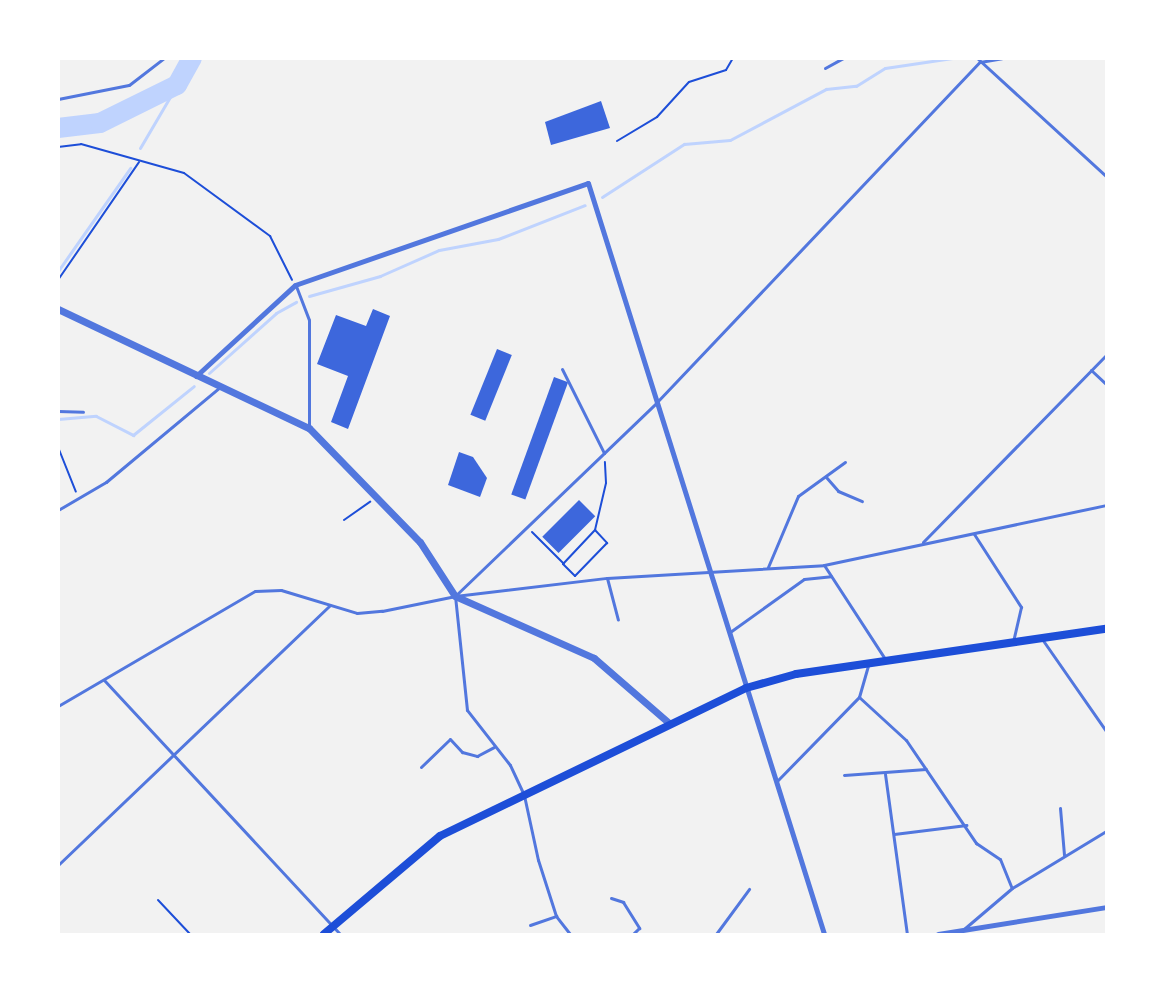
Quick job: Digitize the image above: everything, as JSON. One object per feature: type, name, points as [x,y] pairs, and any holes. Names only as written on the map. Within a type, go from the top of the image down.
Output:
[{"type":"main road","points":[[324,934],[440,836],[669,723],[746,688],[886,660],[1107,629]]},
{"type":"street","points":[[196,376],[295,285],[588,183],[824,934]]},
{"type":"street","points":[[58,309],[219,388],[309,428],[420,542],[455,596],[594,658],[669,723]]},
{"type":"street","points":[[938,934],[1107,907]]},
{"type":"lane","points":[[58,99],[129,85],[164,58]]},
{"type":"lane","points":[[825,68],[843,58]]},
{"type":"lane","points":[[977,58],[1107,176]]},
{"type":"lane","points":[[455,596],[656,403],[980,62],[1002,58]]},
{"type":"lane","points":[[295,285],[309,320],[309,428]]},
{"type":"lane","points":[[921,544],[1107,355]]},
{"type":"lane","points":[[562,369],[604,453]]},
{"type":"lane","points":[[1091,370],[1107,384]]},
{"type":"lane","points":[[58,510],[79,499],[219,388]]},
{"type":"lane","points":[[58,411],[83,412]]},
{"type":"lane","points":[[768,567],[798,496],[845,462]]},
{"type":"lane","points":[[826,477],[838,491],[862,501]]},
{"type":"lane","points":[[58,706],[255,591],[281,590],[357,614],[455,596],[607,578],[710,569],[824,565],[1107,505]]},
{"type":"lane","points":[[974,534],[1020,607],[1013,642]]},
{"type":"lane","points":[[824,565],[886,660]]},
{"type":"lane","points":[[729,633],[804,579],[831,576]]},
{"type":"lane","points":[[607,578],[618,620]]},
{"type":"lane","points":[[455,596],[467,710],[494,747],[524,795],[556,916],[570,934]]},
{"type":"lane","points":[[58,865],[178,754],[330,605]]},
{"type":"lane","points":[[1042,638],[1107,731]]},
{"type":"lane","points":[[775,783],[859,697],[868,663]]},
{"type":"lane","points":[[104,680],[178,754],[340,934]]},
{"type":"lane","points":[[859,697],[906,740],[966,825],[976,843],[1000,859],[1012,888]]},
{"type":"lane","points":[[421,767],[450,739],[462,752],[477,756],[494,747]]},
{"type":"lane","points":[[844,775],[885,774],[926,769]]},
{"type":"lane","points":[[885,774],[908,934]]},
{"type":"lane","points":[[1060,808],[1064,855]]},
{"type":"lane","points":[[894,834],[966,825]]},
{"type":"lane","points":[[958,934],[1012,888],[1107,831]]},
{"type":"lane","points":[[716,934],[749,890]]},
{"type":"lane","points":[[611,898],[623,902],[639,928],[633,934]]},
{"type":"lane","points":[[530,925],[556,916]]},
{"type":"path","points":[[616,141],[657,117],[689,82],[726,70],[734,58]]},
{"type":"path","points":[[58,147],[81,144],[184,173],[270,236],[295,285]]},
{"type":"path","points":[[58,280],[139,162]]},
{"type":"path","points":[[58,447],[79,499]]},
{"type":"path","points":[[563,564],[595,530],[606,483],[604,453]]},
{"type":"path","points":[[345,520],[377,497]]},
{"type":"path","points":[[527,527],[580,581]]},
{"type":"path","points":[[575,576],[607,543],[595,530]]},
{"type":"path","points":[[158,900],[190,934]]},
{"type":"building","points":[[601,101],[610,128],[551,145],[545,122]]},
{"type":"building","points":[[373,309],[390,316],[348,429],[331,422],[348,376],[317,364],[336,315],[366,326]]},
{"type":"building","points":[[497,349],[512,355],[485,421],[470,415]]},
{"type":"building","points":[[554,377],[568,382],[525,500],[511,494]]},
{"type":"building","points":[[459,452],[473,457],[487,478],[480,497],[448,485]]},
{"type":"building","points":[[579,500],[595,516],[558,553],[542,537]]},
{"type":"waterway","points":[[58,128],[100,123],[177,85],[192,58]]},
{"type":"waterway","points":[[602,197],[684,144],[730,140],[826,89],[856,86],[885,68],[952,58]]},
{"type":"waterway","points":[[140,148],[177,85]]},
{"type":"waterway","points":[[58,271],[130,168]]},
{"type":"waterway","points":[[309,296],[380,276],[439,250],[498,239],[585,205]]},
{"type":"waterway","points":[[209,373],[276,313],[296,302]]},
{"type":"waterway","points":[[58,419],[96,416],[133,435],[194,386]]}]
